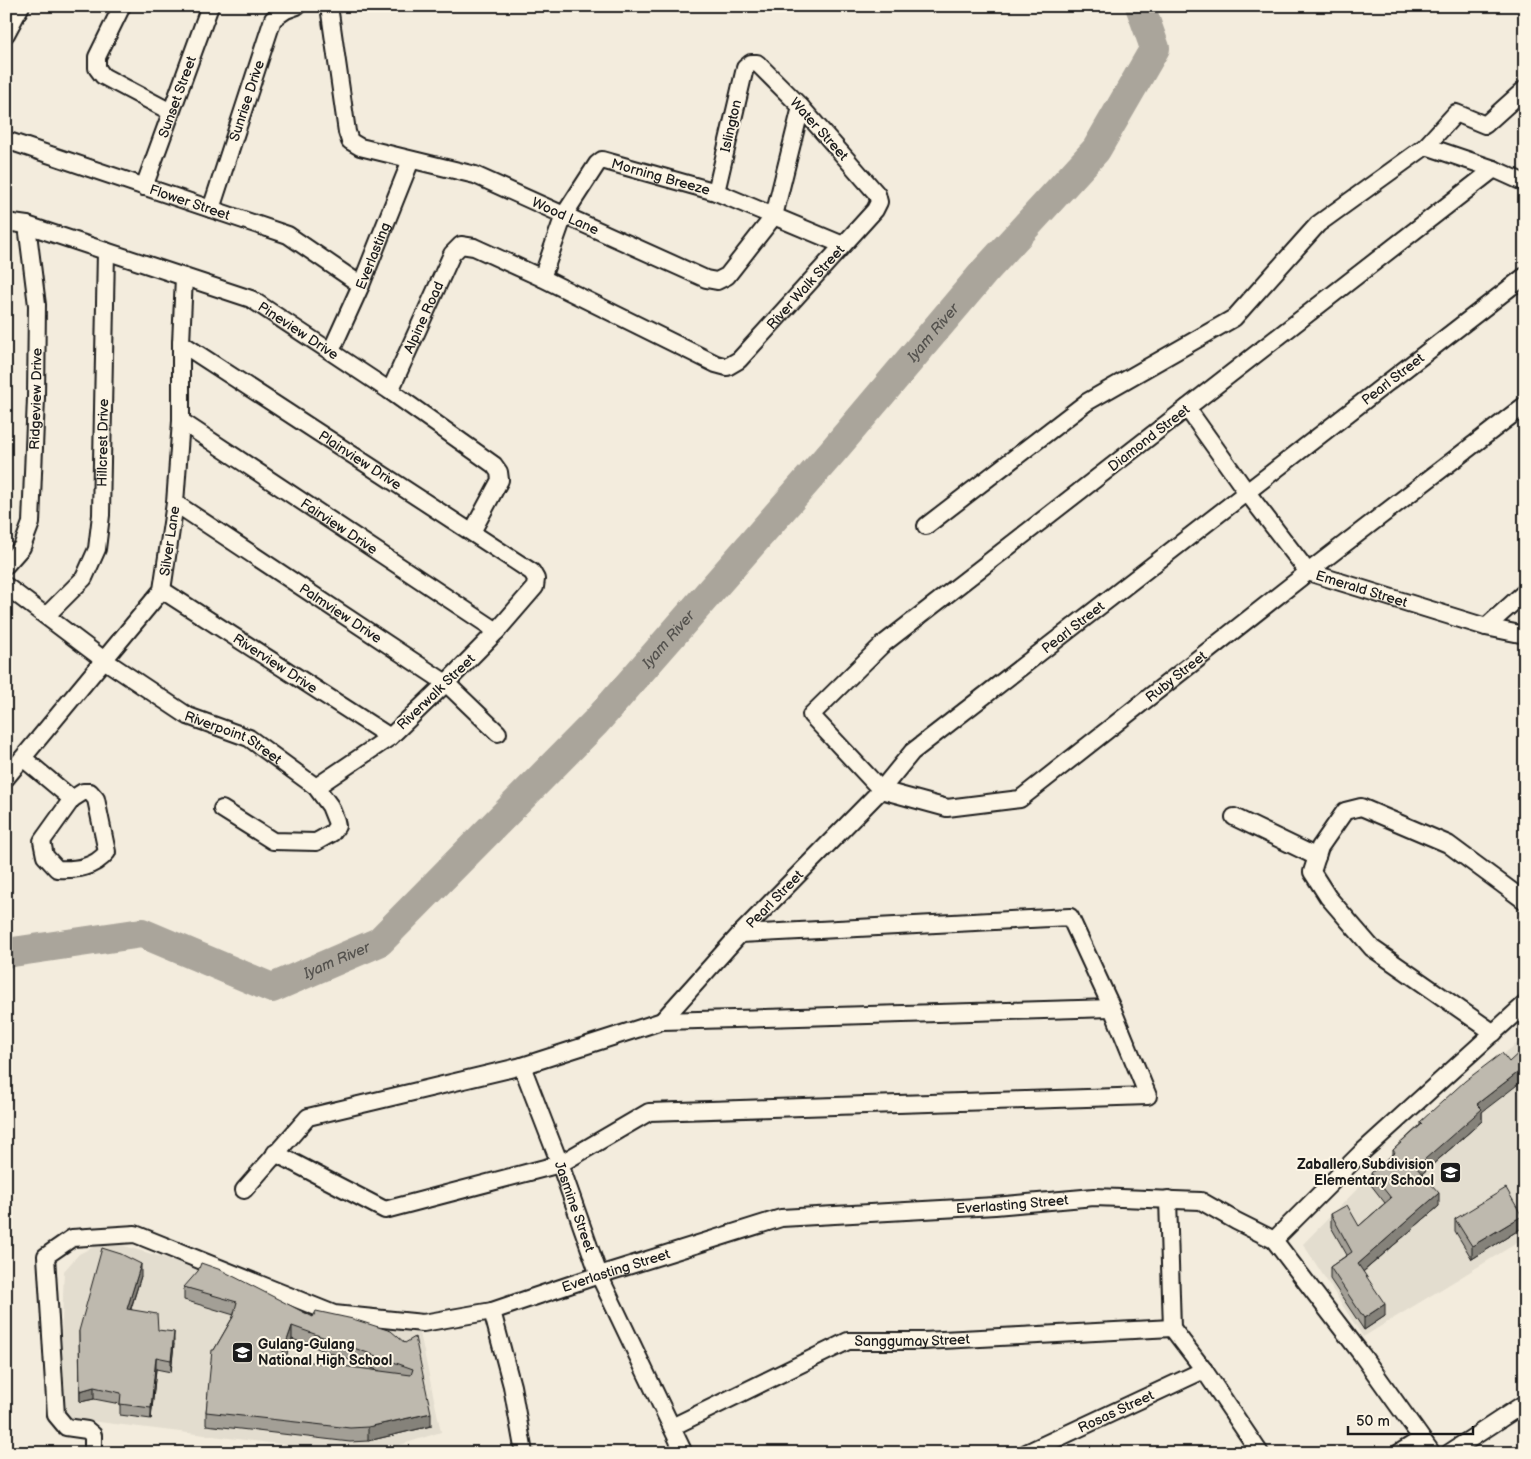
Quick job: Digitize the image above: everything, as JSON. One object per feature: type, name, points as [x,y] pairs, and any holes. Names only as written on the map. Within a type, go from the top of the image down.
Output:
[{"type":"street","points":[[6,34],[21,6]]},
{"type":"street","points":[[122,6],[97,57],[97,68],[103,76],[171,112]]},
{"type":"street","name":"Sunset Street","points":[[144,187],[210,6]]},
{"type":"street","name":"Sunrise Drive","points":[[211,209],[273,19],[286,10],[297,6]]},
{"type":"street","name":"Wood Lane","points":[[329,6],[347,132],[350,141],[360,147],[474,175],[706,279],[717,282],[727,276],[774,216],[801,107]]},
{"type":"street","name":"Water Street","points":[[751,63],[757,63],[801,107],[876,194],[879,202]]},
{"type":"street","name":"Islington","points":[[716,192],[745,68],[751,63]]},
{"type":"street","points":[[926,526],[1087,402],[1234,318],[1318,224],[1426,146],[1456,113],[1485,125],[1525,89]]},
{"type":"street","name":"Flower Street","points":[[6,140],[288,235],[361,285]]},
{"type":"street","points":[[1426,146],[1494,169],[1525,183]]},
{"type":"street","name":"Everlasting","points":[[331,351],[361,285],[411,160]]},
{"type":"street","name":"Morning Breeze","points":[[542,278],[564,215],[597,164],[602,160],[716,192],[843,245]]},
{"type":"street","name":"Diamond Street","points":[[881,790],[811,715],[882,645],[1494,169]]},
{"type":"street","name":"River Walk Street","points":[[542,278],[716,364],[727,367],[739,360],[876,210],[879,202]]},
{"type":"street","name":"Pineview Drive","points":[[6,222],[27,225],[251,299],[331,351],[494,465],[499,472],[500,480],[472,532]]},
{"type":"street","name":"Ridgeview Drive","points":[[6,565],[22,547],[31,523],[36,398],[37,305],[27,225]]},
{"type":"street","name":"Alpine Road","points":[[390,391],[452,254],[461,245],[474,247],[542,278]]},
{"type":"street","name":"Hillcrest Drive","points":[[46,616],[84,578],[97,549],[101,515],[106,251]]},
{"type":"street","name":"Pearl Street","points":[[662,1021],[740,934],[881,790],[912,752],[1525,276]]},
{"type":"street","name":"Silver Lane","points":[[6,778],[162,590],[175,503],[180,421],[184,277]]},
{"type":"street","name":"Plainview Drive","points":[[181,343],[472,532],[532,572],[536,579]]},
{"type":"street","name":"Ruby Street","points":[[881,790],[946,808],[1020,799],[1308,572],[1525,405]]},
{"type":"street","name":"Emerald Street","points":[[1187,408],[1246,491],[1308,572],[1486,627],[1525,635]]},
{"type":"street","name":"Fairview Drive","points":[[180,421],[497,631]]},
{"type":"street","name":"Palmview Drive","points":[[175,503],[446,683],[498,733]]},
{"type":"street","name":"Riverwalk Street","points":[[316,787],[390,737],[497,631],[535,587],[536,579]]},
{"type":"street","name":"Riverpoint Street","points":[[6,586],[104,660],[188,716],[249,738],[316,787],[330,806],[337,826],[332,833],[316,842],[272,841],[222,809]]},
{"type":"street","name":"Riverview Drive","points":[[162,590],[390,737]]},
{"type":"street","points":[[1486,627],[1525,592]]},
{"type":"street","points":[[23,758],[72,800]]},
{"type":"street","points":[[83,792],[90,792],[96,799],[107,852],[101,860],[75,870],[57,869],[45,856],[42,841],[72,800],[83,792]]},
{"type":"street","points":[[1494,1033],[1372,948],[1328,897],[1312,872],[1320,847],[1345,811],[1361,807],[1448,844],[1525,901]]},
{"type":"street","points":[[1234,817],[1317,857]]},
{"type":"street","points":[[275,1153],[385,1210],[560,1164],[648,1112],[1148,1096],[1112,1008],[1070,917],[740,934]]},
{"type":"street","points":[[1274,1240],[1360,1153],[1525,1004]]},
{"type":"street","points":[[244,1190],[308,1117],[522,1066],[662,1021],[1112,1008]]},
{"type":"street","name":"Jasmine Street","points":[[522,1066],[560,1164],[599,1275],[684,1453]]},
{"type":"street","name":"Everlasting Street","points":[[93,1453],[93,1435],[87,1430],[66,1427],[56,1415],[46,1256],[72,1238],[136,1234],[334,1314],[423,1323],[492,1311],[781,1218],[996,1206],[1094,1198],[1201,1201],[1274,1240],[1362,1356],[1420,1439],[1432,1453]]},
{"type":"street","points":[[1168,1199],[1172,1328],[1204,1370],[1260,1453]]},
{"type":"street","points":[[492,1311],[512,1386],[524,1453]]},
{"type":"street","name":"Sanggumay Street","points":[[672,1427],[848,1342],[924,1341],[1172,1328]]},
{"type":"street","name":"Rosas Street","points":[[1026,1453],[1204,1370]]},
{"type":"street","points":[[1449,1453],[1525,1403]]},
{"type":"street","points":[[1399,1453],[1420,1439]]},
{"type":"shaded area","name":"Zaballero Subdivision Elementary School","points":[[1525,1037],[1525,1238],[1363,1337],[1303,1244],[1439,1106]]},
{"type":"shaded area","name":"Gulang-Gulang National High School","points":[[97,1245],[121,1245],[220,1274],[300,1313],[420,1333],[441,1432],[400,1445],[352,1453],[66,1418],[60,1372],[64,1271],[79,1254]]},
{"type":"building","points":[[1525,1047],[1525,1067],[1477,1104],[1482,1109],[1416,1167],[1439,1193],[1358,1264],[1385,1304],[1364,1318],[1330,1267],[1352,1252],[1331,1214],[1347,1205],[1359,1226],[1391,1198],[1371,1173],[1395,1153],[1393,1150],[1422,1124],[1420,1122],[1465,1081],[1502,1053],[1509,1062]]},
{"type":"building","points":[[1506,1188],[1522,1216],[1472,1246],[1455,1219]]},
{"type":"building","points":[[102,1248],[121,1254],[141,1264],[127,1309],[157,1314],[158,1330],[174,1332],[171,1360],[156,1357],[151,1408],[120,1404],[121,1393],[94,1387],[80,1391],[79,1331]]},
{"type":"building","points":[[201,1263],[221,1270],[313,1317],[316,1311],[353,1319],[391,1331],[405,1343],[415,1337],[431,1413],[368,1427],[350,1428],[206,1412],[212,1350],[214,1350],[233,1317],[237,1302],[184,1287],[198,1271]],"holes":[[[292,1326],[413,1369],[411,1375],[281,1358]]]},
{"type":"waterway","name":"Iyam River","points":[[6,953],[142,933],[272,988],[379,942],[596,722],[833,451],[985,271],[1096,150],[1155,48],[1140,6]]},
{"type":"place","name":"Zaballero Subdivision Elementary School","points":[[1450,1172]]},
{"type":"place","name":"Gulang-Gulang National High School","points":[[242,1352]]}]
